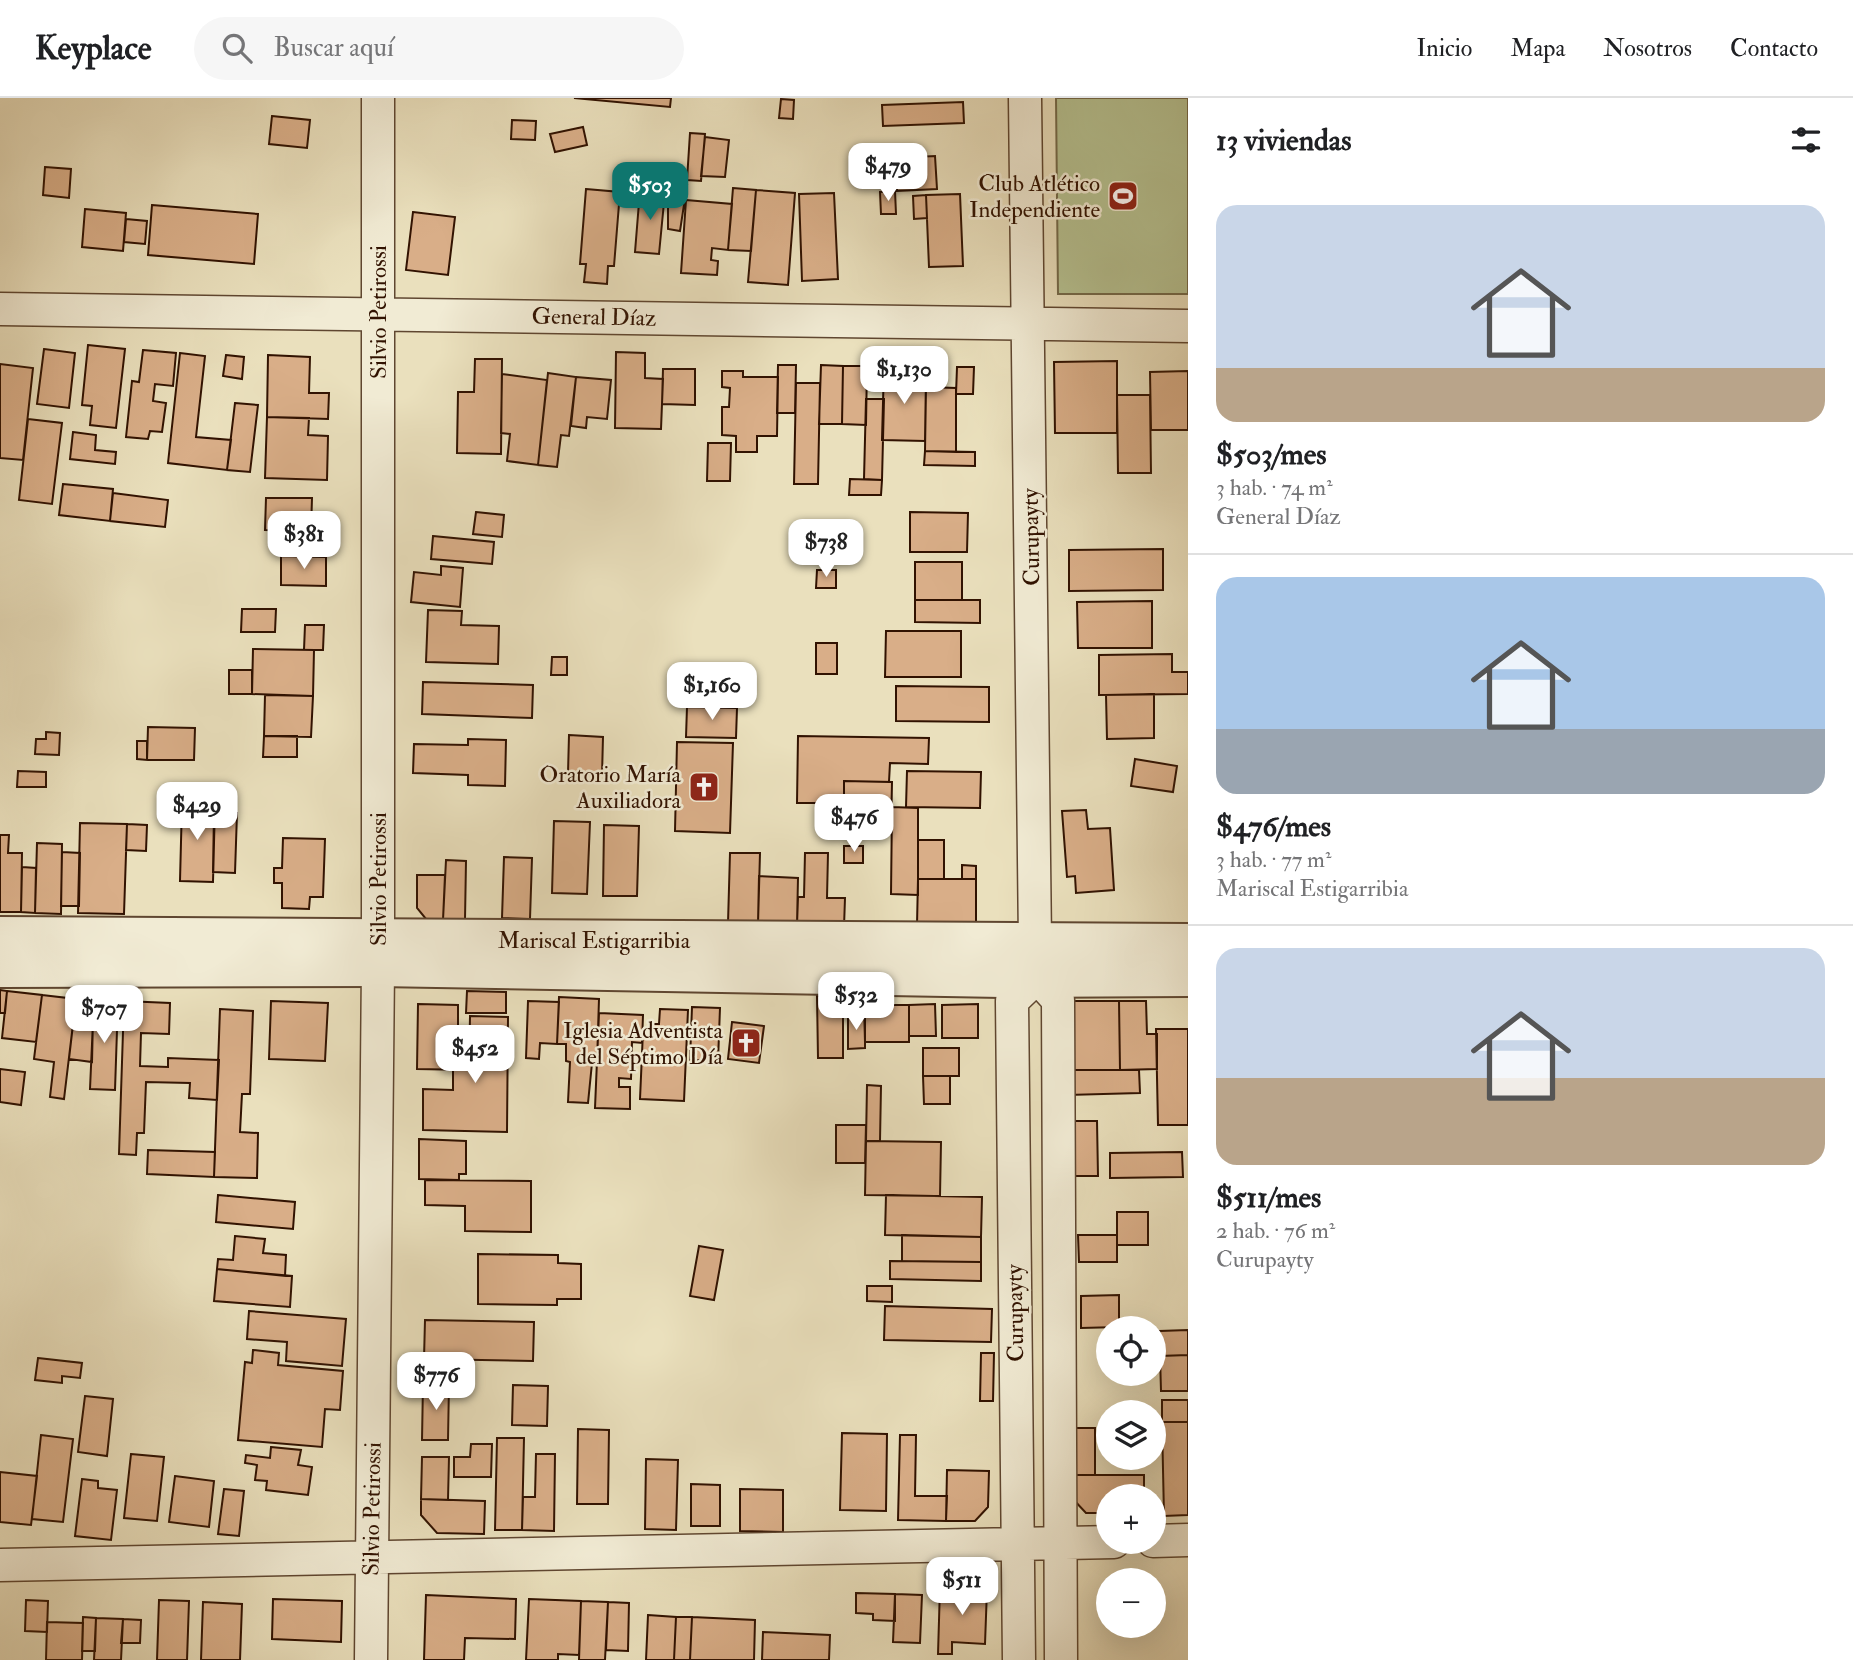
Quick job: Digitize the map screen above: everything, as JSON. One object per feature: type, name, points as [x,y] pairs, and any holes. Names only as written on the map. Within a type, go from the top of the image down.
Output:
[{"type":"street","name":"Silvio Petirossi","points":[[371,1660],[378,952],[378,98]]},
{"type":"street","name":"Curupayty","points":[[1025,98],[1036,960],[1058,1000],[1061,1660]]},
{"type":"street","name":"General Díaz","points":[[0,309],[378,313],[1028,326],[1188,326]]},
{"type":"street","points":[[0,936],[378,952],[1036,960],[1188,977]]},
{"type":"street","points":[[1036,960],[1188,943]]},
{"type":"street","points":[[0,968],[378,952]]},
{"type":"street","name":"Curupayty","points":[[1019,1660],[1012,1001],[1036,960]]},
{"type":"street","points":[[1166,1541],[1188,1540]]},
{"type":"street","points":[[0,1565],[1096,1542]]},
{"type":"green space","name":"Club Atlético Independiente","points":[[1056,98],[1188,98],[1188,294],[1058,294]]},
{"type":"building","points":[[574,98],[671,98],[670,107]]},
{"type":"building","points":[[781,99],[794,100],[793,119],[779,118]]},
{"type":"building","points":[[963,102],[964,123],[883,126],[882,105]]},
{"type":"building","points":[[272,116],[310,120],[307,148],[269,144]]},
{"type":"building","points":[[512,120],[536,121],[535,140],[511,139]]},
{"type":"building","points":[[583,127],[587,145],[555,152],[550,134]]},
{"type":"building","points":[[690,133],[705,134],[701,181],[687,180]]},
{"type":"building","points":[[705,137],[729,140],[725,177],[701,176]]},
{"type":"building","points":[[935,156],[937,189],[897,191],[896,158]]},
{"type":"building","points":[[45,167],[71,169],[69,198],[43,195]]},
{"type":"building","points":[[668,184],[687,185],[680,231],[668,229]]},
{"type":"building","points":[[733,188],[756,190],[751,251],[728,250]]},
{"type":"building","points":[[586,189],[620,192],[614,266],[608,266],[607,284],[584,282],[586,264],[580,264]]},
{"type":"building","points":[[640,190],[665,192],[659,254],[635,252]]},
{"type":"building","points":[[756,190],[795,193],[788,285],[748,282]]},
{"type":"building","points":[[895,191],[896,214],[881,214],[880,192]]},
{"type":"building","points":[[834,193],[838,279],[802,281],[799,194]]},
{"type":"building","points":[[960,194],[963,266],[929,267],[926,195]]},
{"type":"building","points":[[926,195],[927,218],[914,219],[913,196]]},
{"type":"building","points":[[686,200],[732,204],[728,250],[712,248],[711,260],[718,261],[717,275],[681,273]]},
{"type":"building","points":[[152,205],[258,214],[254,264],[148,255]]},
{"type":"building","points":[[85,209],[126,213],[123,251],[82,247]]},
{"type":"building","points":[[413,212],[455,217],[448,275],[406,270]]},
{"type":"building","points":[[126,219],[147,221],[145,244],[124,242]]},
{"type":"building","points":[[88,345],[125,349],[116,428],[90,425],[92,406],[82,405]]},
{"type":"building","points":[[44,349],[75,353],[69,408],[37,404]]},
{"type":"building","points":[[143,350],[176,353],[173,386],[155,384],[153,401],[166,403],[162,432],[150,431],[148,439],[126,437],[132,381],[139,382]]},
{"type":"building","points":[[616,352],[645,353],[645,378],[663,379],[661,429],[615,428]]},
{"type":"building","points":[[180,353],[205,356],[196,437],[231,440],[227,470],[168,463]]},
{"type":"building","points":[[226,355],[244,357],[242,379],[223,376]]},
{"type":"building","points":[[268,355],[310,357],[309,393],[329,393],[328,419],[267,417]]},
{"type":"building","points":[[475,359],[502,359],[501,454],[457,453],[458,392],[474,392]]},
{"type":"building","points":[[1117,361],[1117,433],[1055,433],[1054,362]]},
{"type":"building","points":[[0,364],[33,368],[23,460],[0,458]]},
{"type":"building","points":[[778,365],[796,365],[795,413],[777,413]]},
{"type":"building","points":[[821,365],[843,366],[842,424],[819,424]]},
{"type":"building","points":[[843,366],[867,366],[866,425],[842,424]]},
{"type":"building","points":[[884,366],[901,366],[901,375],[926,376],[925,441],[882,440]]},
{"type":"building","points":[[957,367],[974,367],[973,394],[956,394]]},
{"type":"building","points":[[663,369],[695,369],[695,405],[662,404]]},
{"type":"building","points":[[722,371],[743,371],[743,377],[778,377],[777,436],[757,436],[757,452],[736,452],[736,436],[722,435],[722,407],[729,407],[730,388],[722,387]]},
{"type":"building","points":[[1188,371],[1188,430],[1151,430],[1150,372]]},
{"type":"building","points":[[548,373],[576,377],[569,436],[561,435],[557,467],[538,465]]},
{"type":"building","points":[[502,374],[547,380],[538,465],[507,461],[510,434],[501,433]]},
{"type":"building","points":[[576,377],[611,380],[607,419],[587,417],[586,428],[571,426]]},
{"type":"building","points":[[796,383],[820,383],[818,484],[794,484]]},
{"type":"building","points":[[926,387],[956,388],[956,452],[925,451]]},
{"type":"building","points":[[1117,395],[1150,395],[1151,473],[1118,473]]},
{"type":"building","points":[[866,399],[884,399],[882,480],[864,479]]},
{"type":"building","points":[[235,403],[258,405],[250,472],[227,470]]},
{"type":"building","points":[[267,417],[309,418],[308,435],[328,436],[327,480],[265,478]]},
{"type":"building","points":[[28,419],[62,423],[52,504],[19,500]]},
{"type":"building","points":[[73,432],[96,435],[95,450],[116,452],[115,464],[70,459]]},
{"type":"building","points":[[708,443],[731,443],[730,481],[707,481]]},
{"type":"building","points":[[925,451],[975,452],[975,466],[924,465]]},
{"type":"building","points":[[850,479],[882,480],[881,495],[849,495]]},
{"type":"building","points":[[63,484],[113,489],[110,521],[59,515]]},
{"type":"building","points":[[113,493],[168,500],[165,527],[110,521]]},
{"type":"building","points":[[266,498],[312,498],[311,531],[265,530]]},
{"type":"building","points":[[476,512],[504,515],[502,537],[473,534]]},
{"type":"building","points":[[910,512],[968,513],[967,552],[910,552]]},
{"type":"building","points":[[433,536],[494,542],[492,564],[431,559]]},
{"type":"building","points":[[1163,549],[1163,590],[1069,591],[1069,550]]},
{"type":"building","points":[[281,556],[326,557],[326,586],[281,585]]},
{"type":"building","points":[[915,562],[962,562],[962,600],[915,600]]},
{"type":"building","points":[[441,566],[463,568],[460,607],[411,602],[414,572],[441,575]]},
{"type":"building","points":[[817,570],[836,570],[836,588],[816,588]]},
{"type":"building","points":[[915,600],[980,600],[980,623],[915,622]]},
{"type":"building","points":[[1152,601],[1152,648],[1078,648],[1077,602]]},
{"type":"building","points":[[242,609],[276,609],[275,632],[241,632]]},
{"type":"building","points":[[428,610],[462,611],[461,625],[499,626],[498,664],[426,662]]},
{"type":"building","points":[[305,625],[324,625],[323,650],[304,650]]},
{"type":"building","points":[[886,631],[961,631],[961,677],[885,677]]},
{"type":"building","points":[[816,643],[837,643],[837,674],[816,674]]},
{"type":"building","points":[[253,649],[314,650],[313,696],[252,694]]},
{"type":"building","points":[[1172,654],[1172,672],[1188,672],[1188,694],[1099,695],[1099,655]]},
{"type":"building","points":[[552,657],[567,657],[567,675],[551,675]]},
{"type":"building","points":[[229,670],[252,670],[252,694],[229,694]]},
{"type":"building","points":[[423,682],[533,685],[532,718],[422,714]]},
{"type":"building","points":[[896,686],[989,687],[989,722],[896,721]]},
{"type":"building","points":[[1154,694],[1154,738],[1107,739],[1106,695]]},
{"type":"building","points":[[265,695],[313,696],[311,737],[264,736]]},
{"type":"building","points":[[687,707],[737,708],[736,738],[686,737]]},
{"type":"building","points":[[148,727],[195,728],[194,760],[147,760]]},
{"type":"building","points":[[46,732],[60,733],[59,755],[35,754],[36,739],[46,739]]},
{"type":"building","points":[[569,735],[603,737],[602,775],[568,773]]},
{"type":"building","points":[[264,736],[297,736],[297,757],[263,757]]},
{"type":"building","points":[[798,736],[929,738],[928,764],[890,763],[889,782],[844,781],[844,803],[797,803]]},
{"type":"building","points":[[468,739],[506,740],[505,786],[468,785],[468,775],[413,773],[414,744],[468,745]]},
{"type":"building","points":[[137,741],[147,741],[147,760],[137,759]]},
{"type":"building","name":"Oratorio María Auxiliadora","points":[[677,742],[733,743],[730,833],[675,831]]},
{"type":"building","points":[[1135,759],[1177,766],[1173,792],[1131,786]]},
{"type":"building","points":[[18,771],[46,772],[46,787],[17,787]]},
{"type":"building","points":[[907,771],[981,772],[980,808],[906,807]]},
{"type":"building","points":[[844,781],[892,782],[891,834],[844,833]]},
{"type":"building","points":[[182,803],[215,804],[213,882],[180,881]]},
{"type":"building","points":[[892,807],[918,808],[918,895],[891,894]]},
{"type":"building","points":[[1086,810],[1088,829],[1110,828],[1114,890],[1076,893],[1075,876],[1067,877],[1062,811]]},
{"type":"building","points":[[214,813],[237,813],[235,873],[213,872]]},
{"type":"building","points":[[554,821],[590,822],[587,894],[552,893]]},
{"type":"building","points":[[80,823],[127,824],[124,914],[78,913]]},
{"type":"building","points":[[127,824],[147,825],[146,851],[126,850]]},
{"type":"building","points":[[604,825],[639,826],[637,896],[603,896]]},
{"type":"building","points":[[0,835],[9,835],[8,853],[22,853],[21,912],[0,912]]},
{"type":"building","points":[[283,838],[325,839],[323,897],[310,897],[309,909],[282,908],[282,883],[274,883],[274,868],[282,868]]},
{"type":"building","points":[[918,840],[944,840],[944,879],[918,879]]},
{"type":"building","points":[[37,843],[62,844],[61,914],[35,913]]},
{"type":"building","points":[[844,846],[863,846],[863,863],[844,863]]},
{"type":"building","points":[[62,852],[80,853],[79,906],[61,906]]},
{"type":"building","points":[[730,853],[760,853],[758,924],[728,923]]},
{"type":"building","points":[[805,853],[828,853],[827,898],[845,898],[844,927],[797,925],[798,897],[804,897]]},
{"type":"building","points":[[504,857],[532,858],[530,919],[502,918]]},
{"type":"building","points":[[446,860],[466,861],[465,920],[443,920]]},
{"type":"building","points":[[962,865],[976,866],[976,879],[962,879]]},
{"type":"building","points":[[22,867],[36,868],[35,913],[21,912]]},
{"type":"building","points":[[417,875],[445,875],[443,920],[426,919],[417,908]]},
{"type":"building","points":[[759,876],[798,878],[797,925],[758,924]]},
{"type":"building","points":[[918,879],[976,879],[976,926],[917,925]]},
{"type":"building","points":[[0,990],[7,991],[5,1013],[0,1013]]},
{"type":"building","points":[[7,991],[42,995],[36,1042],[2,1038]]},
{"type":"building","points":[[467,991],[506,992],[506,1013],[466,1013]]},
{"type":"building","points":[[42,995],[76,999],[64,1099],[50,1097],[54,1062],[34,1059]]},
{"type":"building","points":[[843,995],[843,1058],[818,1058],[817,996]]},
{"type":"building","points":[[559,997],[599,999],[597,1063],[592,1063],[588,1103],[568,1102],[570,1062],[566,1061],[566,1044],[557,1044]]},
{"type":"building","points":[[94,999],[118,1000],[115,1090],[90,1089]]},
{"type":"building","points":[[124,1001],[170,1003],[169,1034],[141,1033],[140,1066],[168,1067],[168,1058],[219,1060],[217,1100],[189,1098],[190,1083],[146,1082],[144,1133],[137,1133],[136,1155],[119,1154]]},
{"type":"building","points":[[271,1001],[328,1003],[325,1061],[269,1059]]},
{"type":"building","points":[[528,1001],[559,1002],[557,1044],[540,1043],[539,1059],[526,1058]]},
{"type":"building","points":[[1066,1001],[1119,1001],[1120,1070],[1067,1070]]},
{"type":"building","points":[[1119,1001],[1146,1001],[1147,1034],[1157,1034],[1157,1069],[1120,1070]]},
{"type":"building","points":[[418,1004],[458,1005],[458,1031],[470,1031],[469,1070],[417,1069]]},
{"type":"building","points":[[935,1004],[936,1036],[909,1036],[909,1005]]},
{"type":"building","points":[[978,1004],[978,1038],[942,1038],[942,1005]]},
{"type":"building","points":[[864,1005],[909,1005],[909,1042],[865,1042]]},
{"type":"building","points":[[692,1007],[720,1008],[718,1061],[690,1060]]},
{"type":"building","points":[[220,1009],[253,1011],[250,1094],[242,1094],[240,1132],[258,1133],[257,1178],[214,1177]]},
{"type":"building","points":[[660,1009],[688,1010],[684,1101],[640,1099],[643,1031],[650,1032],[651,1024],[659,1024]]},
{"type":"building","points":[[599,1013],[643,1015],[642,1043],[632,1042],[631,1079],[619,1078],[619,1087],[630,1087],[630,1109],[595,1108]]},
{"type":"building","points":[[848,1015],[865,1015],[865,1048],[848,1049]]},
{"type":"building","points":[[74,1016],[93,1017],[92,1062],[69,1059]]},
{"type":"building","points":[[470,1016],[508,1017],[507,1132],[423,1130],[423,1089],[453,1090],[453,1069],[469,1070]]},
{"type":"building","name":"Iglesia Adventista del Séptimo Día","points":[[732,1022],[764,1026],[759,1063],[728,1059]]},
{"type":"building","points":[[1156,1029],[1188,1029],[1188,1125],[1158,1125]]},
{"type":"building","points":[[923,1048],[959,1048],[959,1076],[923,1076]]},
{"type":"building","points":[[0,1069],[25,1072],[21,1105],[0,1102]]},
{"type":"building","points":[[1067,1070],[1139,1070],[1140,1093],[1067,1095]]},
{"type":"building","points":[[923,1076],[950,1076],[950,1104],[924,1104]]},
{"type":"building","points":[[867,1085],[881,1086],[880,1141],[866,1141]]},
{"type":"building","points":[[1059,1121],[1097,1121],[1098,1176],[1060,1176]]},
{"type":"building","points":[[836,1125],[866,1125],[865,1163],[836,1163]]},
{"type":"building","points":[[419,1139],[466,1141],[466,1174],[459,1174],[459,1180],[419,1179]]},
{"type":"building","points":[[866,1141],[941,1142],[940,1196],[865,1195]]},
{"type":"building","points":[[148,1150],[215,1152],[214,1177],[147,1174]]},
{"type":"building","points":[[1182,1152],[1183,1177],[1110,1178],[1110,1153]]},
{"type":"building","points":[[425,1180],[531,1181],[531,1232],[465,1231],[465,1206],[425,1205]]},
{"type":"building","points":[[218,1195],[295,1202],[293,1229],[216,1222]]},
{"type":"building","points":[[886,1195],[982,1197],[981,1237],[885,1235]]},
{"type":"building","points":[[1117,1212],[1148,1212],[1148,1245],[1117,1245]]},
{"type":"building","points":[[902,1235],[981,1237],[981,1262],[902,1261]]},
{"type":"building","points":[[1078,1235],[1117,1235],[1117,1262],[1079,1262]]},
{"type":"building","points":[[235,1236],[265,1239],[263,1253],[286,1255],[285,1276],[217,1269],[218,1259],[233,1260]]},
{"type":"building","points":[[699,1246],[723,1250],[714,1300],[690,1296]]},
{"type":"building","points":[[478,1254],[558,1255],[558,1263],[581,1264],[581,1299],[557,1299],[557,1305],[478,1304]]},
{"type":"building","points":[[890,1261],[981,1262],[981,1281],[890,1279]]},
{"type":"building","points":[[217,1269],[292,1276],[290,1307],[214,1301]]},
{"type":"building","points":[[867,1286],[892,1286],[892,1302],[867,1301]]},
{"type":"building","points":[[1119,1295],[1119,1316],[1096,1316],[1096,1328],[1081,1328],[1081,1296]]},
{"type":"building","points":[[885,1306],[992,1309],[991,1342],[884,1340]]},
{"type":"building","points":[[249,1311],[346,1319],[342,1366],[286,1361],[287,1342],[247,1339]]},
{"type":"building","points":[[425,1320],[534,1322],[533,1361],[424,1359]]},
{"type":"building","points":[[1188,1330],[1188,1355],[1166,1356],[1166,1331]]},
{"type":"building","points":[[253,1350],[279,1353],[278,1365],[343,1371],[340,1410],[325,1409],[322,1447],[238,1440],[245,1362],[252,1363]]},
{"type":"building","points":[[981,1353],[994,1353],[993,1401],[980,1401]]},
{"type":"building","points":[[1188,1355],[1188,1391],[1161,1391],[1161,1386],[1166,1386],[1166,1356]]},
{"type":"building","points":[[38,1358],[82,1363],[80,1378],[62,1376],[62,1383],[35,1380]]},
{"type":"building","points":[[423,1384],[449,1384],[448,1440],[422,1440]]},
{"type":"building","points":[[513,1385],[548,1386],[547,1426],[512,1425]]},
{"type":"building","points":[[85,1396],[113,1399],[107,1456],[78,1452]]},
{"type":"building","points":[[1166,1400],[1188,1400],[1188,1422],[1166,1422]]},
{"type":"building","points":[[1166,1422],[1188,1422],[1188,1515],[1166,1516],[1166,1484],[1163,1484]]},
{"type":"building","points":[[1071,1428],[1095,1428],[1095,1475],[1072,1475]]},
{"type":"building","points":[[578,1429],[609,1430],[608,1504],[577,1504]]},
{"type":"building","points":[[842,1433],[887,1434],[886,1511],[840,1510]]},
{"type":"building","points":[[41,1435],[73,1439],[63,1522],[32,1519]]},
{"type":"building","points":[[900,1435],[916,1435],[915,1496],[947,1496],[946,1521],[898,1520]]},
{"type":"building","points":[[497,1438],[524,1438],[522,1530],[495,1530]]},
{"type":"building","points":[[471,1444],[492,1444],[491,1477],[454,1477],[454,1457],[470,1457]]},
{"type":"building","points":[[271,1447],[301,1450],[298,1465],[312,1467],[308,1495],[266,1490],[267,1481],[255,1480],[257,1465],[245,1463],[246,1455],[270,1458]]},
{"type":"building","points":[[131,1454],[164,1457],[157,1521],[124,1518]]},
{"type":"building","points":[[536,1454],[555,1454],[554,1531],[522,1530],[523,1497],[535,1497]]},
{"type":"building","points":[[422,1457],[449,1457],[448,1500],[421,1499]]},
{"type":"building","points":[[646,1459],[678,1460],[676,1530],[645,1529]]},
{"type":"building","points":[[947,1470],[989,1471],[988,1507],[975,1521],[946,1521]]},
{"type":"building","points":[[0,1472],[37,1476],[31,1525],[0,1522]]},
{"type":"building","points":[[1072,1475],[1144,1475],[1144,1484],[1096,1484],[1096,1513],[1086,1513],[1072,1498]]},
{"type":"building","points":[[175,1476],[214,1481],[209,1527],[169,1522]]},
{"type":"building","points":[[82,1479],[98,1481],[98,1488],[117,1490],[111,1540],[75,1536]]},
{"type":"building","points":[[691,1484],[720,1485],[720,1526],[691,1526]]},
{"type":"building","points":[[224,1489],[244,1491],[239,1536],[218,1534]]},
{"type":"building","points":[[740,1489],[783,1490],[783,1532],[740,1531]]},
{"type":"building","points":[[421,1499],[485,1501],[484,1534],[437,1533],[421,1515]]},
{"type":"building","points":[[940,1587],[987,1589],[985,1644],[952,1642],[952,1654],[938,1654]]},
{"type":"building","points":[[856,1593],[895,1594],[895,1621],[873,1620],[873,1614],[856,1613]]},
{"type":"building","points":[[895,1594],[922,1595],[920,1643],[893,1642]]},
{"type":"building","points":[[426,1595],[516,1599],[515,1639],[465,1638],[464,1660],[424,1660]]},
{"type":"building","points":[[273,1599],[342,1601],[341,1642],[272,1639]]},
{"type":"building","points":[[529,1599],[581,1601],[579,1655],[558,1654],[558,1660],[526,1660]]},
{"type":"building","points":[[26,1600],[48,1601],[47,1632],[25,1631]]},
{"type":"building","points":[[159,1600],[189,1601],[187,1660],[157,1660]]},
{"type":"building","points":[[581,1601],[608,1602],[605,1660],[579,1660]]},
{"type":"building","points":[[203,1602],[242,1604],[240,1660],[201,1660]]},
{"type":"building","points":[[608,1602],[629,1603],[628,1651],[606,1650]]},
{"type":"building","points":[[648,1615],[676,1617],[674,1660],[646,1660]]},
{"type":"building","points":[[83,1617],[96,1618],[95,1651],[82,1651]]},
{"type":"building","points":[[676,1617],[692,1617],[690,1660],[674,1660]]},
{"type":"building","points":[[692,1617],[755,1620],[754,1660],[690,1660]]},
{"type":"building","points":[[96,1618],[123,1619],[121,1660],[94,1660]]},
{"type":"building","points":[[123,1619],[141,1620],[140,1643],[121,1643]]},
{"type":"building","points":[[47,1622],[83,1623],[82,1660],[46,1660]]},
{"type":"building","points":[[763,1632],[830,1635],[829,1660],[762,1660]]},
{"type":"place","name":"Club Atlético Independiente","points":[[1123,196]]},
{"type":"place","name":"Oratorio María Auxiliadora","points":[[704,787]]},
{"type":"place","name":"Iglesia Adventista del Séptimo Día","points":[[746,1043]]}]
